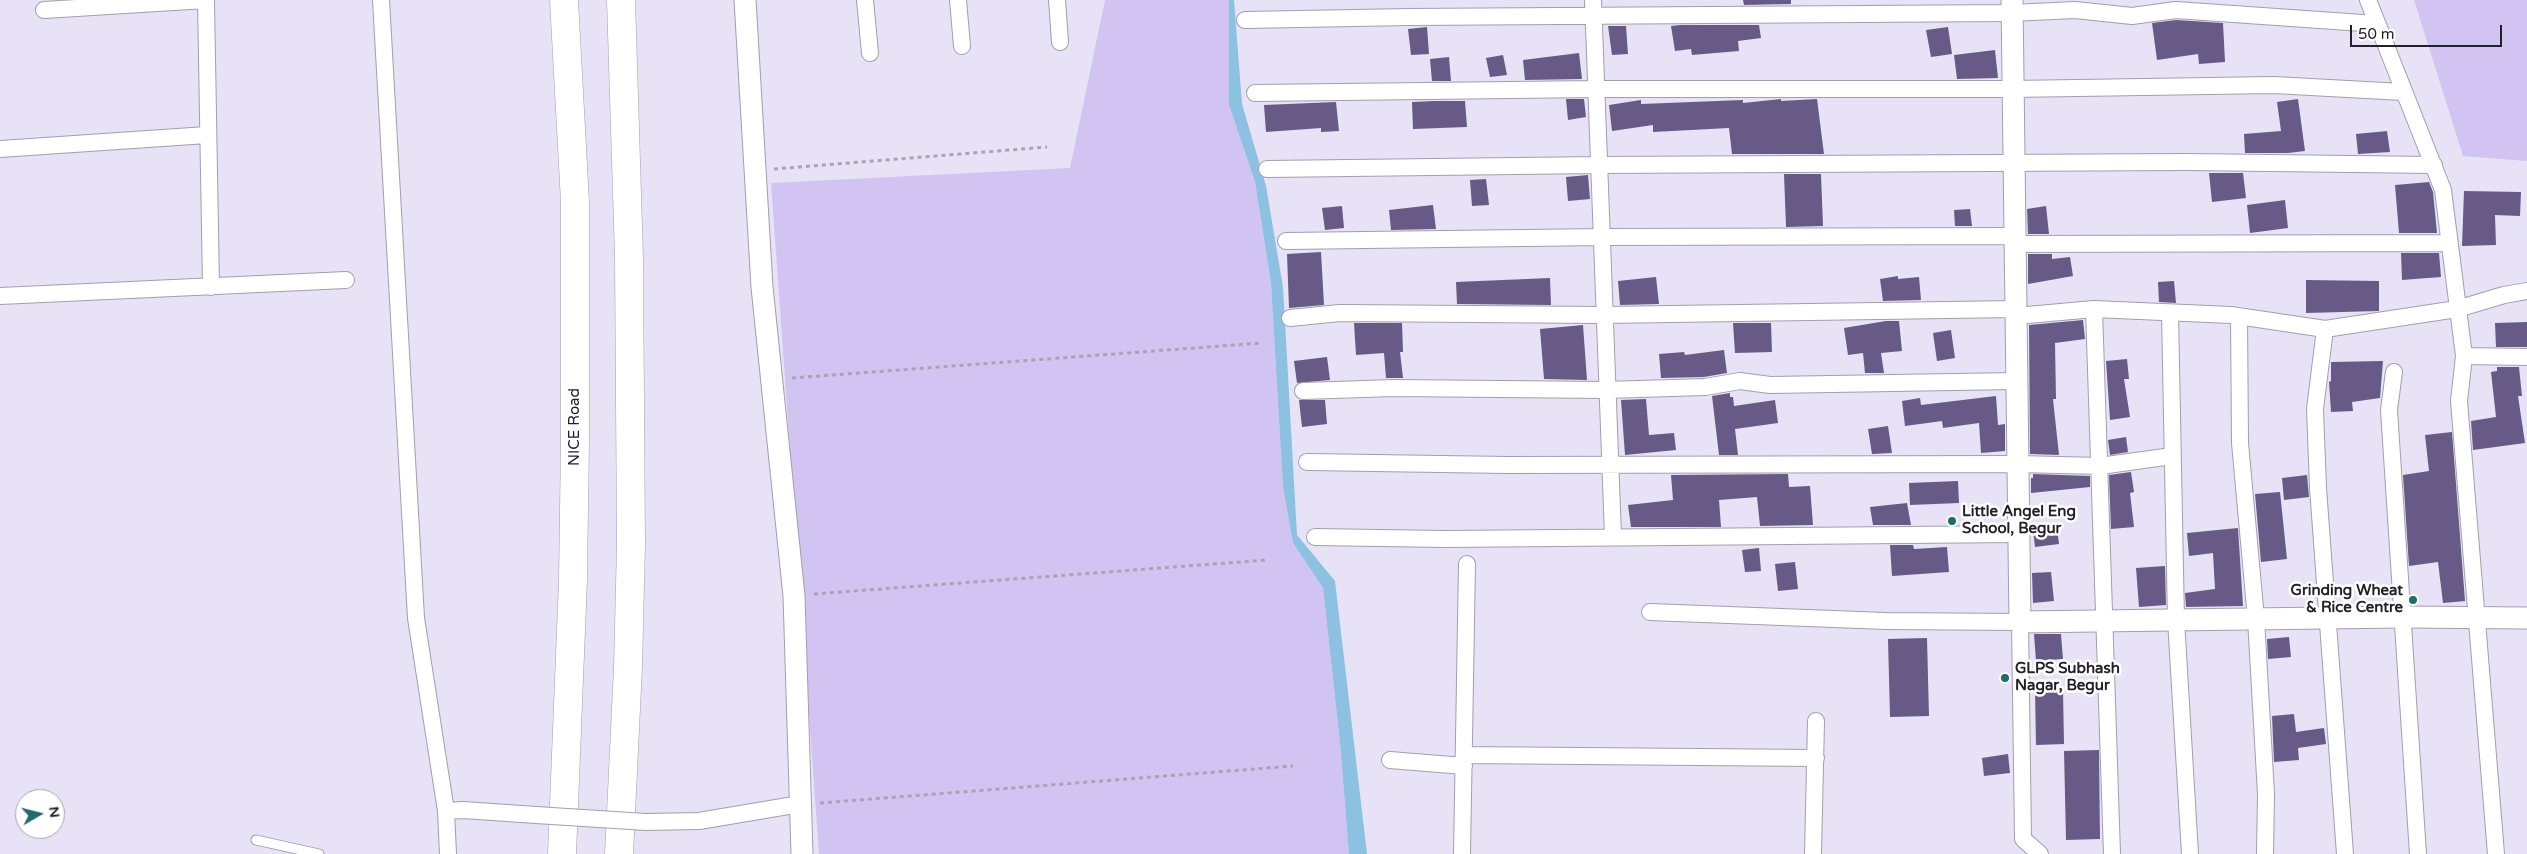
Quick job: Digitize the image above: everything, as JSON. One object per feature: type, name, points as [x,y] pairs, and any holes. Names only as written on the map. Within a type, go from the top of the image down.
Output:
[{"type":"highway","name":"NICE Road","points":[[562,854],[573,580],[575,440],[575,202],[564,0]]},
{"type":"highway","points":[[619,854],[632,544],[629,258],[621,0]]},
{"type":"street","points":[[44,10],[206,0],[211,287]]},
{"type":"street","points":[[381,0],[416,618],[446,811],[448,854]]},
{"type":"street","points":[[745,0],[762,287],[794,596],[802,854]]},
{"type":"street","points":[[865,0],[870,53]]},
{"type":"street","points":[[958,0],[962,46]]},
{"type":"street","points":[[1057,0],[1060,42]]},
{"type":"street","points":[[1593,0],[1603,237],[1603,314],[1612,536]]},
{"type":"street","points":[[2368,0],[2443,190],[2448,243],[2464,356],[2459,401],[2496,854]]},
{"type":"street","points":[[2012,7],[2023,839],[2040,854]]},
{"type":"street","points":[[1245,20],[1593,17],[2012,7],[2076,10],[2132,16],[2176,10],[2377,24]]},
{"type":"street","points":[[1255,93],[1596,89],[2012,89],[2274,85],[2403,92]]},
{"type":"street","points":[[0,149],[207,135]]},
{"type":"street","points":[[1267,170],[1599,165],[2187,162],[2434,165]]},
{"type":"street","points":[[1286,241],[1603,237],[2448,243]]},
{"type":"street","points":[[0,296],[346,280]]},
{"type":"street","points":[[1290,318],[1340,313],[2016,313],[2094,309],[2239,316],[2325,328],[2457,309],[2504,295],[2527,291]]},
{"type":"street","points":[[2094,309],[2112,854]]},
{"type":"street","points":[[2170,313],[2176,620],[2190,854]]},
{"type":"street","points":[[2239,316],[2240,444],[2256,619],[2266,794],[2265,853]]},
{"type":"street","points":[[2325,328],[2314,409],[2327,618],[2345,854]]},
{"type":"street","points":[[2464,356],[2527,357]]},
{"type":"street","points":[[2394,372],[2389,410],[2418,854]]},
{"type":"street","points":[[1303,391],[1394,388],[1606,390],[1705,387],[1740,381],[1770,385],[2016,381]]},
{"type":"street","points":[[1307,462],[2100,464],[2172,456]]},
{"type":"street","points":[[1315,536],[1444,539],[1612,536],[2019,534]]},
{"type":"street","points":[[1462,854],[1467,564]]},
{"type":"street","points":[[1650,612],[1886,621],[2020,622],[2402,617],[2527,618]]},
{"type":"street","points":[[1813,854],[1816,721]]},
{"type":"street","points":[[1390,760],[1816,758]]},
{"type":"street","points":[[446,811],[463,810],[646,822],[699,821],[800,804]]},
{"type":"street","points":[[2258,854],[2272,854]]},
{"type":"lane","points":[[256,840],[319,854]]},
{"type":"path","points":[[756,170],[1046,146]]},
{"type":"path","points":[[772,379],[1260,343]]},
{"type":"path","points":[[794,596],[1267,560]]},
{"type":"path","points":[[800,804],[1293,766]]},
{"type":"shaded area","points":[[1105,0],[1229,0],[1229,105],[1255,182],[1271,283],[1283,487],[1293,543],[1323,588],[1340,743],[1349,854],[819,854],[771,183],[1070,168]]},
{"type":"shaded area","points":[[2414,0],[2527,0],[2527,161],[2463,156]]},
{"type":"water","points":[[1229,0],[1234,0],[1242,104],[1266,186],[1283,287],[1297,535],[1335,581],[1367,854],[1349,854],[1340,743],[1323,588],[1293,543],[1283,487],[1271,283],[1255,182],[1229,105]]},
{"type":"building","points":[[1743,0],[1791,0],[1791,4],[1744,5]]},
{"type":"building","points":[[2176,20],[2223,23],[2225,62],[2199,64],[2198,54],[2157,60],[2152,23]]},
{"type":"building","points":[[1759,25],[1761,38],[1738,41],[1739,51],[1692,55],[1691,49],[1675,51],[1671,26]]},
{"type":"building","points":[[1608,26],[1626,26],[1628,54],[1612,55]]},
{"type":"building","points":[[1427,27],[1429,54],[1411,55],[1408,29]]},
{"type":"building","points":[[1948,27],[1952,54],[1931,57],[1926,30]]},
{"type":"building","points":[[1995,50],[1998,78],[1957,79],[1954,55]]},
{"type":"building","points":[[1579,53],[1582,79],[1525,80],[1523,60]]},
{"type":"building","points":[[1503,55],[1507,75],[1490,77],[1486,58]]},
{"type":"building","points":[[1449,57],[1451,81],[1432,81],[1430,59]]},
{"type":"building","points":[[1566,99],[1584,99],[1586,117],[1568,120]]},
{"type":"building","points":[[1781,99],[1781,101],[1817,99],[1824,154],[1732,154],[1729,128],[1653,132],[1653,125],[1612,131],[1609,105],[1641,100],[1641,104],[1743,100],[1743,103]]},
{"type":"building","points":[[2298,99],[2305,151],[2245,153],[2244,134],[2281,131],[2277,102]]},
{"type":"building","points":[[1465,101],[1467,127],[1413,129],[1412,102]]},
{"type":"building","points":[[1336,102],[1339,131],[1321,132],[1321,128],[1266,132],[1264,105]]},
{"type":"building","points":[[2387,131],[2390,152],[2358,154],[2356,134]]},
{"type":"building","points":[[2209,173],[2243,173],[2246,198],[2212,202]]},
{"type":"building","points":[[1784,174],[1821,174],[1823,226],[1786,227]]},
{"type":"building","points":[[1588,175],[1590,199],[1568,201],[1566,177]]},
{"type":"building","points":[[1486,179],[1489,205],[1472,206],[1470,180]]},
{"type":"building","points":[[2429,182],[2433,192],[2437,233],[2399,233],[2395,185]]},
{"type":"building","points":[[2464,191],[2521,192],[2520,216],[2495,215],[2496,245],[2462,246]]},
{"type":"building","points":[[2285,200],[2288,228],[2250,233],[2247,205]]},
{"type":"building","points":[[1433,205],[1436,229],[1391,230],[1389,210]]},
{"type":"building","points":[[1342,206],[1344,228],[1325,230],[1322,208]]},
{"type":"building","points":[[2046,206],[2049,234],[2028,234],[2027,209]]},
{"type":"building","points":[[1970,209],[1972,226],[1955,226],[1954,210]]},
{"type":"building","points":[[1321,252],[1324,305],[1289,308],[1287,254]]},
{"type":"building","points":[[2401,253],[2439,253],[2441,277],[2402,280]]},
{"type":"building","points":[[2028,254],[2052,254],[2052,259],[2070,257],[2073,276],[2028,284]]},
{"type":"building","points":[[1898,276],[1898,279],[1919,277],[1921,300],[1883,301],[1880,279]]},
{"type":"building","points":[[1656,277],[1659,304],[1620,305],[1618,281]]},
{"type":"building","points":[[1550,278],[1551,305],[1457,304],[1456,282]]},
{"type":"building","points":[[2306,280],[2379,281],[2379,311],[2306,313]]},
{"type":"building","points":[[2174,281],[2176,303],[2159,302],[2158,282]]},
{"type":"building","points":[[2083,320],[2085,339],[2055,343],[2056,399],[2053,399],[2059,455],[2030,454],[2029,325]]},
{"type":"building","points":[[1886,321],[1899,321],[1902,351],[1881,353],[1884,373],[1865,373],[1863,353],[1848,355],[1844,328]]},
{"type":"building","points":[[2527,322],[2527,347],[2496,347],[2495,323]]},
{"type":"building","points":[[1354,323],[1402,323],[1403,352],[1400,352],[1403,378],[1386,378],[1384,353],[1356,355]]},
{"type":"building","points":[[1733,323],[1771,323],[1772,352],[1735,353]]},
{"type":"building","points":[[1583,325],[1587,380],[1544,379],[1540,329]]},
{"type":"building","points":[[1951,330],[1955,358],[1937,361],[1933,333]]},
{"type":"building","points":[[1724,350],[1727,373],[1704,377],[1661,378],[1659,354],[1684,352],[1685,355]]},
{"type":"building","points":[[1327,357],[1330,380],[1297,383],[1294,361]]},
{"type":"building","points":[[2127,359],[2129,379],[2124,379],[2130,417],[2110,420],[2106,361]]},
{"type":"building","points":[[2383,361],[2380,398],[2352,402],[2353,411],[2331,412],[2329,382],[2331,381],[2331,362]]},
{"type":"building","points":[[2497,367],[2519,367],[2522,396],[2518,396],[2525,443],[2473,450],[2471,421],[2496,417],[2491,372],[2497,371]]},
{"type":"building","points":[[1730,393],[1730,397],[1733,397],[1734,406],[1775,400],[1778,423],[1735,429],[1738,455],[1719,455],[1712,396]]},
{"type":"building","points":[[1996,396],[1998,425],[2005,424],[2005,451],[1981,453],[1979,423],[1943,428],[1942,421],[1905,426],[1902,401],[1920,398],[1921,405]]},
{"type":"building","points":[[1646,399],[1649,435],[1674,433],[1676,450],[1625,455],[1621,400]]},
{"type":"building","points":[[1299,400],[1325,400],[1327,424],[1302,427]]},
{"type":"building","points":[[1888,426],[1892,453],[1872,454],[1868,429]]},
{"type":"building","points":[[2452,432],[2465,601],[2443,603],[2438,562],[2409,566],[2403,475],[2429,471],[2425,435]]},
{"type":"building","points":[[2126,437],[2128,452],[2110,455],[2108,440]]},
{"type":"building","points":[[2131,472],[2134,492],[2130,493],[2134,527],[2111,529],[2109,475]]},
{"type":"building","points":[[1788,474],[1789,487],[1810,486],[1813,525],[1760,526],[1757,497],[1719,500],[1721,527],[1631,527],[1628,505],[1673,500],[1671,475]]},
{"type":"building","points":[[2033,474],[2090,476],[2090,487],[2031,493],[2031,478],[2033,478]]},
{"type":"building","points":[[2307,475],[2309,497],[2284,500],[2282,478]]},
{"type":"building","points":[[1958,481],[1959,503],[1910,505],[1909,483]]},
{"type":"building","points":[[2280,492],[2287,559],[2261,562],[2255,494]]},
{"type":"building","points":[[1907,503],[1911,525],[1873,525],[1870,507]]},
{"type":"building","points":[[2057,528],[2059,544],[2035,547],[2033,530]]},
{"type":"building","points":[[2238,528],[2243,606],[2186,607],[2185,593],[2215,589],[2213,553],[2189,556],[2187,533]]},
{"type":"building","points":[[1890,545],[1913,545],[1914,549],[1947,547],[1949,572],[1892,576]]},
{"type":"building","points":[[1759,548],[1761,571],[1745,572],[1742,550]]},
{"type":"building","points":[[1795,562],[1798,589],[1778,591],[1775,564]]},
{"type":"building","points":[[2165,566],[2166,605],[2139,607],[2136,568]]},
{"type":"building","points":[[2051,572],[2054,601],[2033,603],[2032,573]]},
{"type":"building","points":[[2034,634],[2061,634],[2063,659],[2036,661]]},
{"type":"building","points":[[2289,637],[2291,657],[2268,659],[2267,639]]},
{"type":"building","points":[[1927,638],[1929,716],[1890,717],[1888,639]]},
{"type":"building","points":[[2035,690],[2063,690],[2064,744],[2036,745]]},
{"type":"building","points":[[2294,714],[2296,732],[2324,728],[2326,744],[2298,748],[2299,760],[2274,762],[2272,716]]},
{"type":"building","points":[[2099,750],[2100,839],[2066,840],[2064,751]]},
{"type":"building","points":[[2008,754],[2010,773],[1984,776],[1982,758]]},
{"type":"place","name":"Little Angel Eng School, Begur","points":[[1952,521]]},
{"type":"place","name":"Grinding Wheat & Rice Centre","points":[[2413,600]]},
{"type":"place","name":"GLPS Subhash Nagar, Begur","points":[[2005,678]]}]
